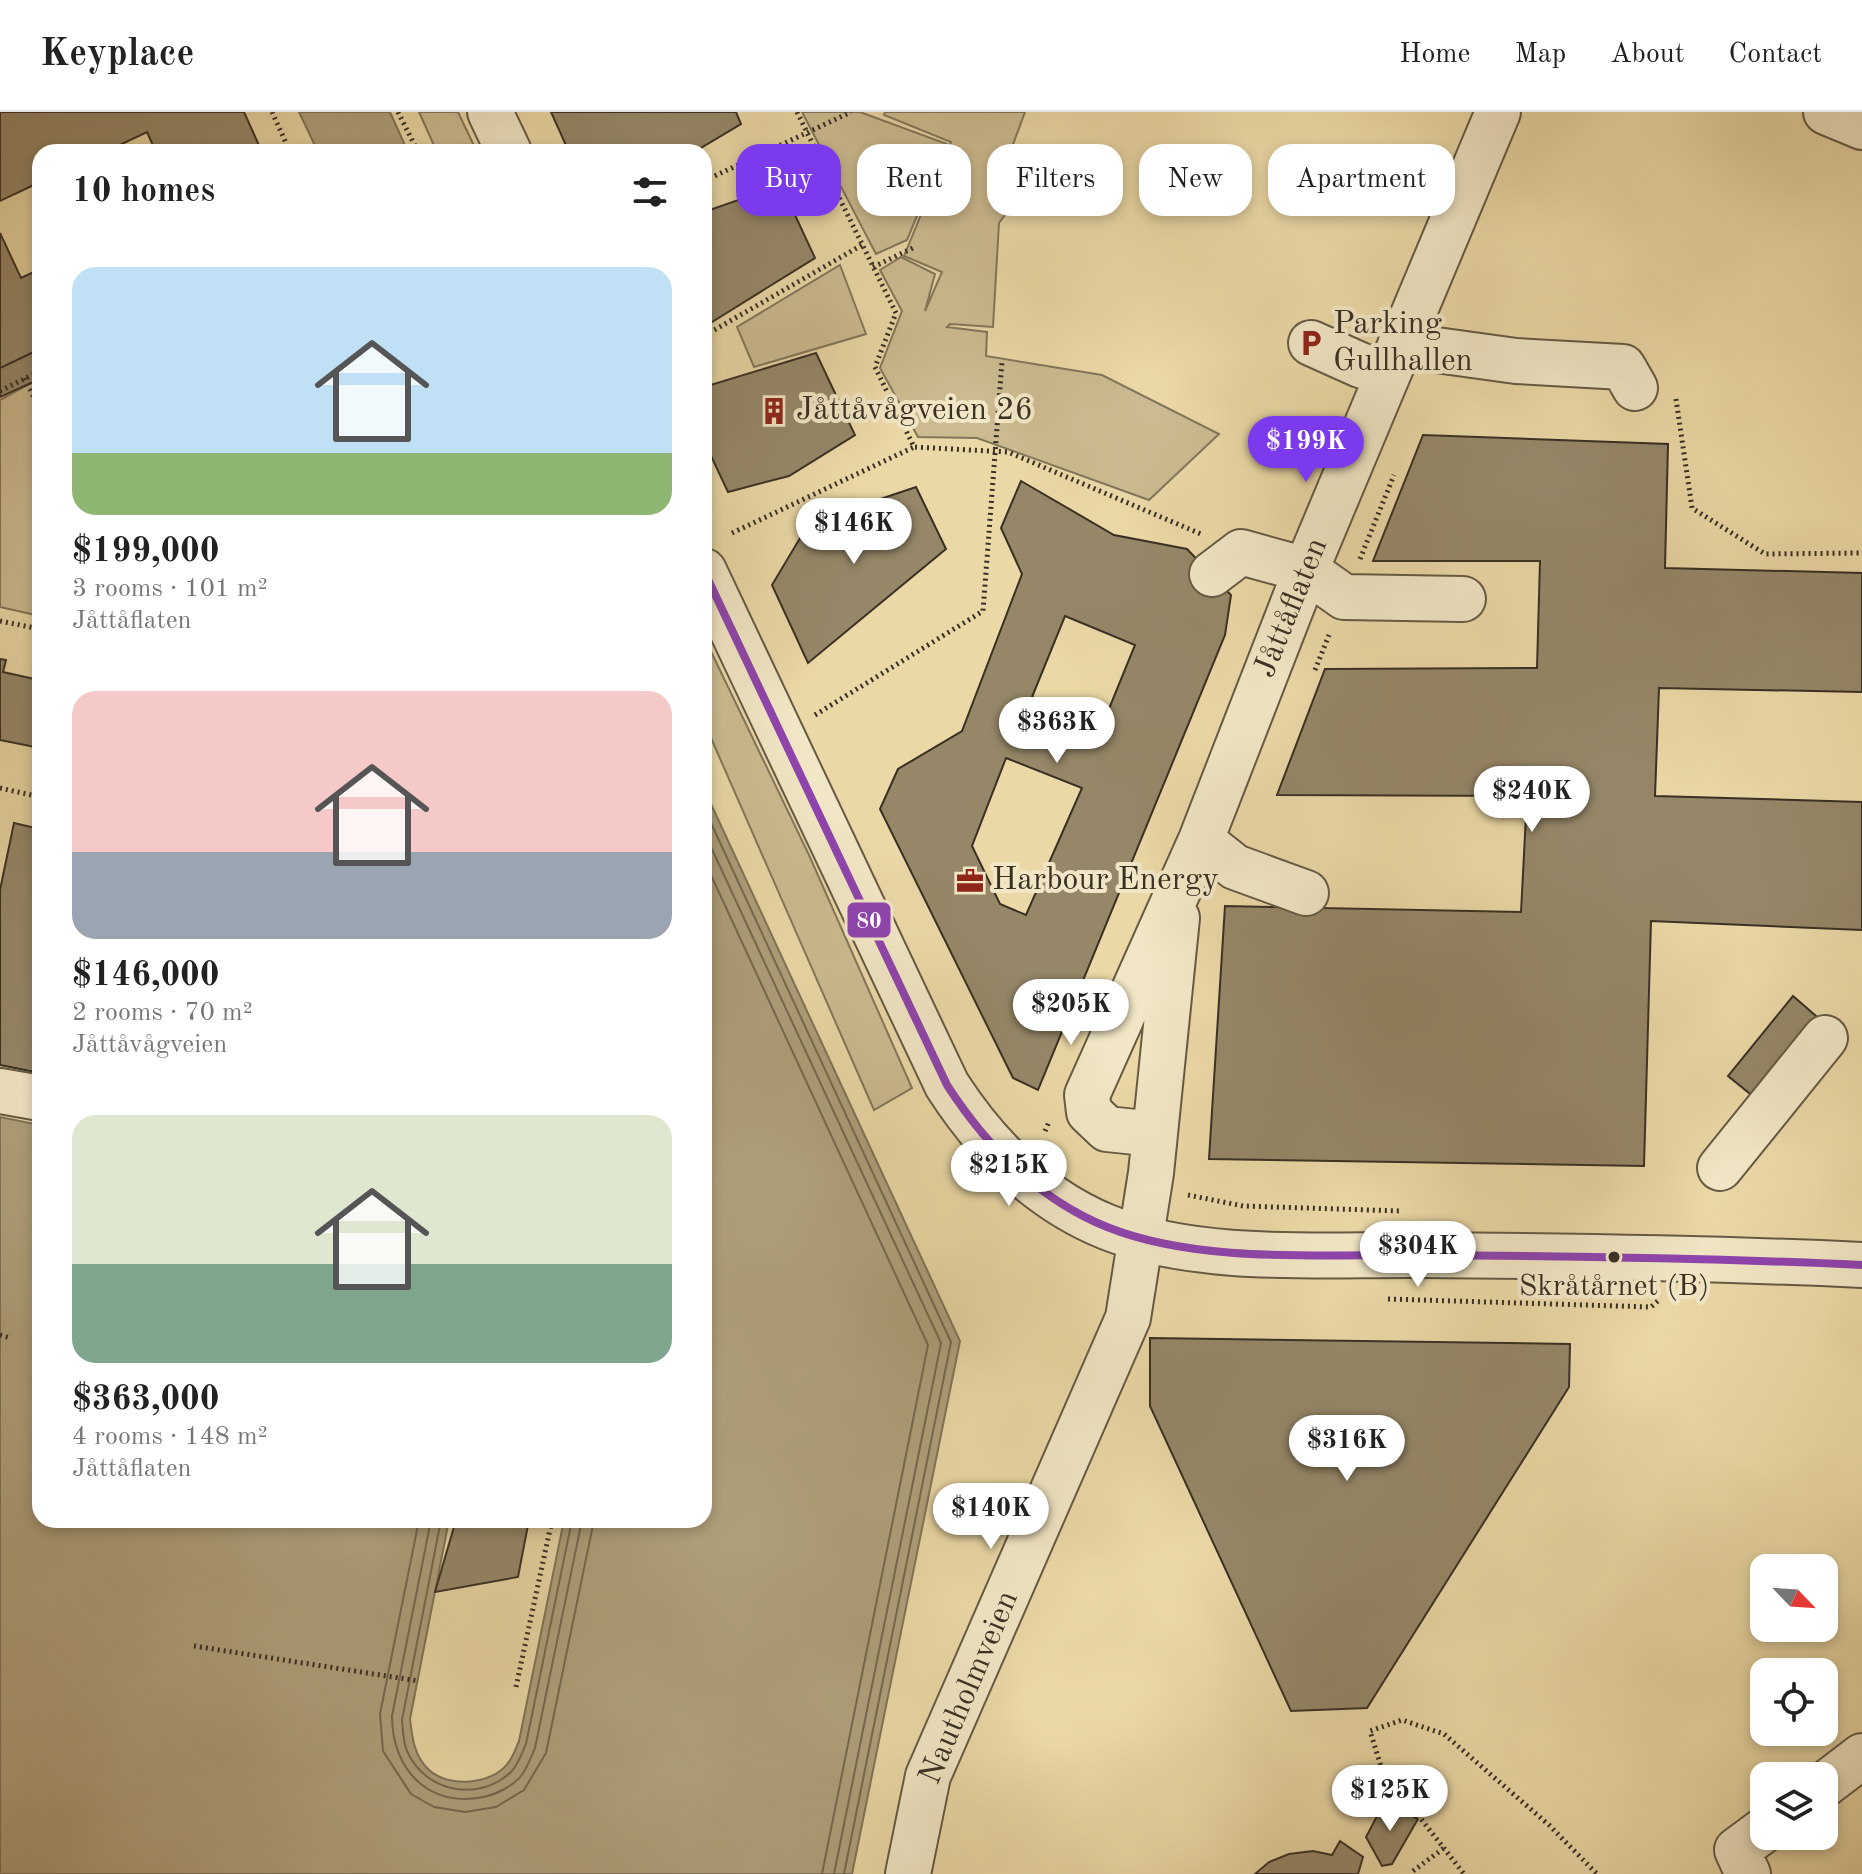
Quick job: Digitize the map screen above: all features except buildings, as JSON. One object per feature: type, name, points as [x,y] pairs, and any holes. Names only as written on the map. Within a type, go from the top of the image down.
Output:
[{"type":"street","points":[[490,112],[505,144]]},
{"type":"street","name":"Jåttåflaten","points":[[1155,1134],[1107,1129],[1089,1112],[1087,1095],[1201,840],[1306,570],[1498,112]]},
{"type":"street","points":[[1826,112],[1862,127]]},
{"type":"street","points":[[1311,343],[1394,360],[1516,361],[1623,367],[1654,390]]},
{"type":"street","points":[[1226,563],[1306,570],[1344,597],[1463,599]]},
{"type":"street","points":[[712,588],[954,1096],[992,1147],[1051,1198],[1110,1228],[1141,1238],[1255,1253],[1702,1258],[1862,1265]]},
{"type":"street","points":[[1201,840],[1235,867],[1306,893]]},
{"type":"street","name":"Jåttåflaten","points":[[1141,1238],[1181,884]]},
{"type":"street","points":[[1720,1168],[1825,1038]]},
{"type":"street","points":[[0,1091],[32,1097]]},
{"type":"street","name":"Nautholmveien","points":[[908,1874],[928,1776],[1122,1338],[1138,1269],[1141,1238]]},
{"type":"street","points":[[1838,1774],[1862,1756]]},
{"type":"street","points":[[1748,1874],[1737,1850],[1750,1840]]},
{"type":"path","points":[[272,112],[286,144]]},
{"type":"path","points":[[398,112],[414,144]]},
{"type":"path","points":[[797,112],[896,313],[875,367],[914,447]]},
{"type":"path","points":[[712,177],[851,112]]},
{"type":"path","points":[[712,331],[862,245]]},
{"type":"path","points":[[873,267],[915,247]]},
{"type":"path","points":[[810,718],[983,611],[1002,362]]},
{"type":"path","points":[[0,391],[32,375]]},
{"type":"path","points":[[25,378],[32,393]]},
{"type":"path","points":[[1654,390],[1692,508],[1765,554],[1862,553]]},
{"type":"path","points":[[732,533],[914,447],[995,451],[1008,452],[1133,503],[1226,563]]},
{"type":"path","points":[[0,621],[32,627]]},
{"type":"path","points":[[0,788],[32,795]]},
{"type":"path","points":[[1149,1187],[1243,1206],[1402,1211]]},
{"type":"path","points":[[0,1335],[10,1338]]},
{"type":"path","points":[[516,1687],[550,1528]]},
{"type":"path","points":[[194,1646],[419,1681]]},
{"type":"path","points":[[1393,1805],[1370,1731],[1402,1720],[1444,1734],[1549,1825],[1597,1874]]},
{"type":"path","points":[[1414,1810],[1464,1874]]},
{"type":"path","points":[[1413,1871],[1444,1848]]},
{"type":"shaded area","points":[[419,112],[458,112],[473,144],[433,144]]},
{"type":"shaded area","points":[[802,112],[860,112],[947,144],[857,144],[857,216],[917,216],[907,240],[876,254],[841,187],[841,144],[819,144]]},
{"type":"shaded area","points":[[885,112],[1025,112],[1013,144],[987,144],[987,216],[1004,216],[999,223],[993,327],[950,324],[947,327],[987,332],[986,356],[1102,375],[1219,434],[1149,500],[977,438],[918,437],[880,368],[902,311],[880,270],[901,257],[935,274],[925,311],[942,272],[904,256],[920,216],[971,216],[971,144],[950,144],[884,115]]},
{"type":"shaded area","points":[[840,265],[866,334],[754,367],[737,327]]},
{"type":"shaded area","points":[[32,382],[32,614],[0,607],[0,400]]},
{"type":"shaded area","points":[[712,654],[809,855],[912,1088],[874,1110],[712,740]]},
{"type":"water","points":[[299,112],[390,112],[404,144],[314,144]]},
{"type":"water","points":[[712,806],[960,1341],[852,1874],[0,1874],[0,1117],[32,1123],[32,1528],[447,1528],[410,1719],[415,1746],[420,1759],[437,1776],[470,1782],[501,1770],[519,1741],[562,1528],[712,1528]]},
{"type":"transit line","name":"80","points":[[712,588],[947,1085],[997,1150],[1059,1202],[1107,1227],[1143,1239],[1221,1252],[1641,1258],[1862,1265]]},
{"type":"place","name":"Parking Gullhallen","points":[[1311,343]]},
{"type":"place","name":"Jåttåvågveien 26","points":[[774,411]]},
{"type":"place","name":"Harbour Energy","points":[[970,881]]},
{"type":"place","name":"Skråtårnet (B)","points":[[1614,1257]]}]
